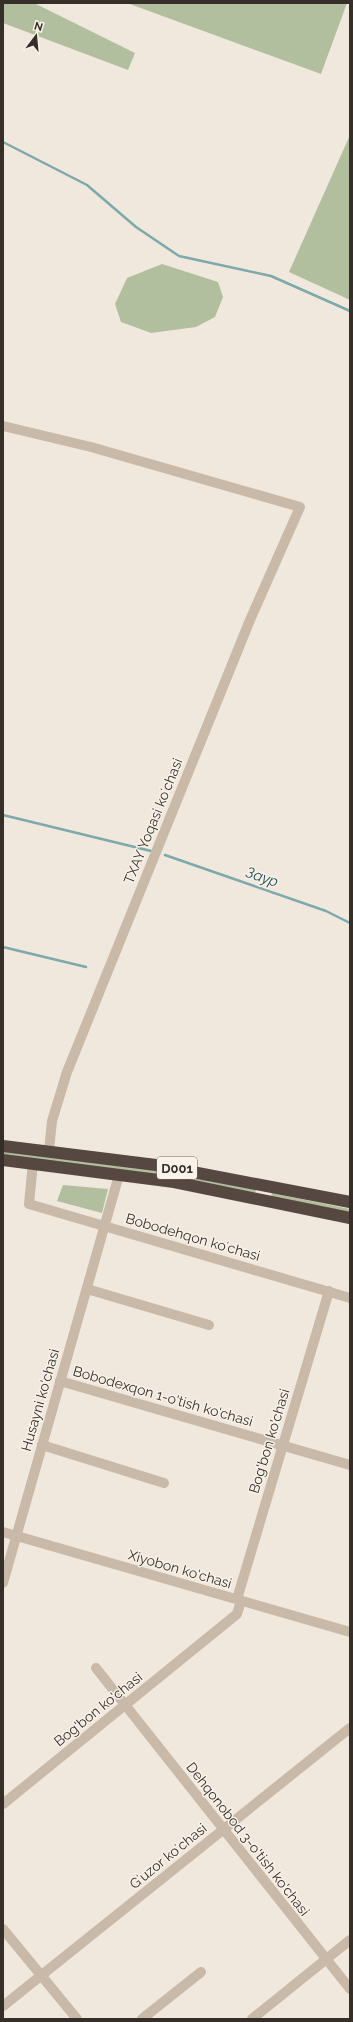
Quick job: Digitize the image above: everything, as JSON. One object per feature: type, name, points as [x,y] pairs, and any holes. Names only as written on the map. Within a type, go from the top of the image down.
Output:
[{"type":"highway","name":"D001","points":[[3,1146],[49,1150],[156,1165],[350,1202]]},
{"type":"highway","name":"D001","points":[[3,1160],[174,1182],[259,1198],[350,1218]]},
{"type":"highway","points":[[259,1198],[262,1184]]},
{"type":"street","name":"TXAY Yoqasi koʻchasi","points":[[3,426],[91,447],[300,507],[247,627],[67,1072],[52,1121],[49,1150]]},
{"type":"street","name":"Bobodehqon koʻchasi","points":[[32,1163],[29,1204],[105,1225],[350,1298]]},
{"type":"street","name":"Husayni ko'chasi","points":[[3,1583],[120,1174]]},
{"type":"street","points":[[87,1289],[209,1325]]},
{"type":"street","name":"Bog'bon ko'chasi","points":[[3,1804],[237,1614],[239,1600],[282,1446],[329,1291]]},
{"type":"street","name":"Bobodexqon 1-o'tish ko'chasi","points":[[60,1381],[350,1465]]},
{"type":"street","points":[[42,1446],[164,1483]]},
{"type":"street","name":"Xiyobon ko'chasi","points":[[3,1532],[350,1632]]},
{"type":"street","name":"Dehqonobod 3-o'tish ko'chasi","points":[[96,1668],[350,1989]]},
{"type":"street","name":"Gʻuzor koʻchasi","points":[[3,2006],[350,1728]]},
{"type":"street","points":[[3,1929],[40,1976],[77,2019]]},
{"type":"street","points":[[252,2019],[350,1940]]},
{"type":"street","points":[[142,2019],[201,1972]]},
{"type":"green space","points":[[3,3],[34,3],[135,53],[128,70],[3,23]]},
{"type":"green space","points":[[127,3],[347,3],[321,74]]},
{"type":"green space","points":[[350,135],[350,300],[289,272]]},
{"type":"green space","points":[[162,264],[218,282],[223,297],[215,317],[196,327],[151,333],[121,322],[115,304],[127,278]]},
{"type":"green space","points":[[3,1151],[147,1169],[256,1190],[255,1193],[3,1157]]},
{"type":"green space","points":[[63,1185],[108,1189],[102,1213],[57,1201]]},
{"type":"green space","points":[[272,1193],[350,1209],[350,1214],[271,1198]]},
{"type":"waterway","points":[[3,142],[87,185],[136,227],[179,256],[271,276],[350,311]]},
{"type":"waterway","name":"Заур","points":[[3,815],[151,851]]},
{"type":"waterway","name":"Заур","points":[[165,855],[326,911],[350,923]]},
{"type":"waterway","points":[[3,947],[86,967]]}]
